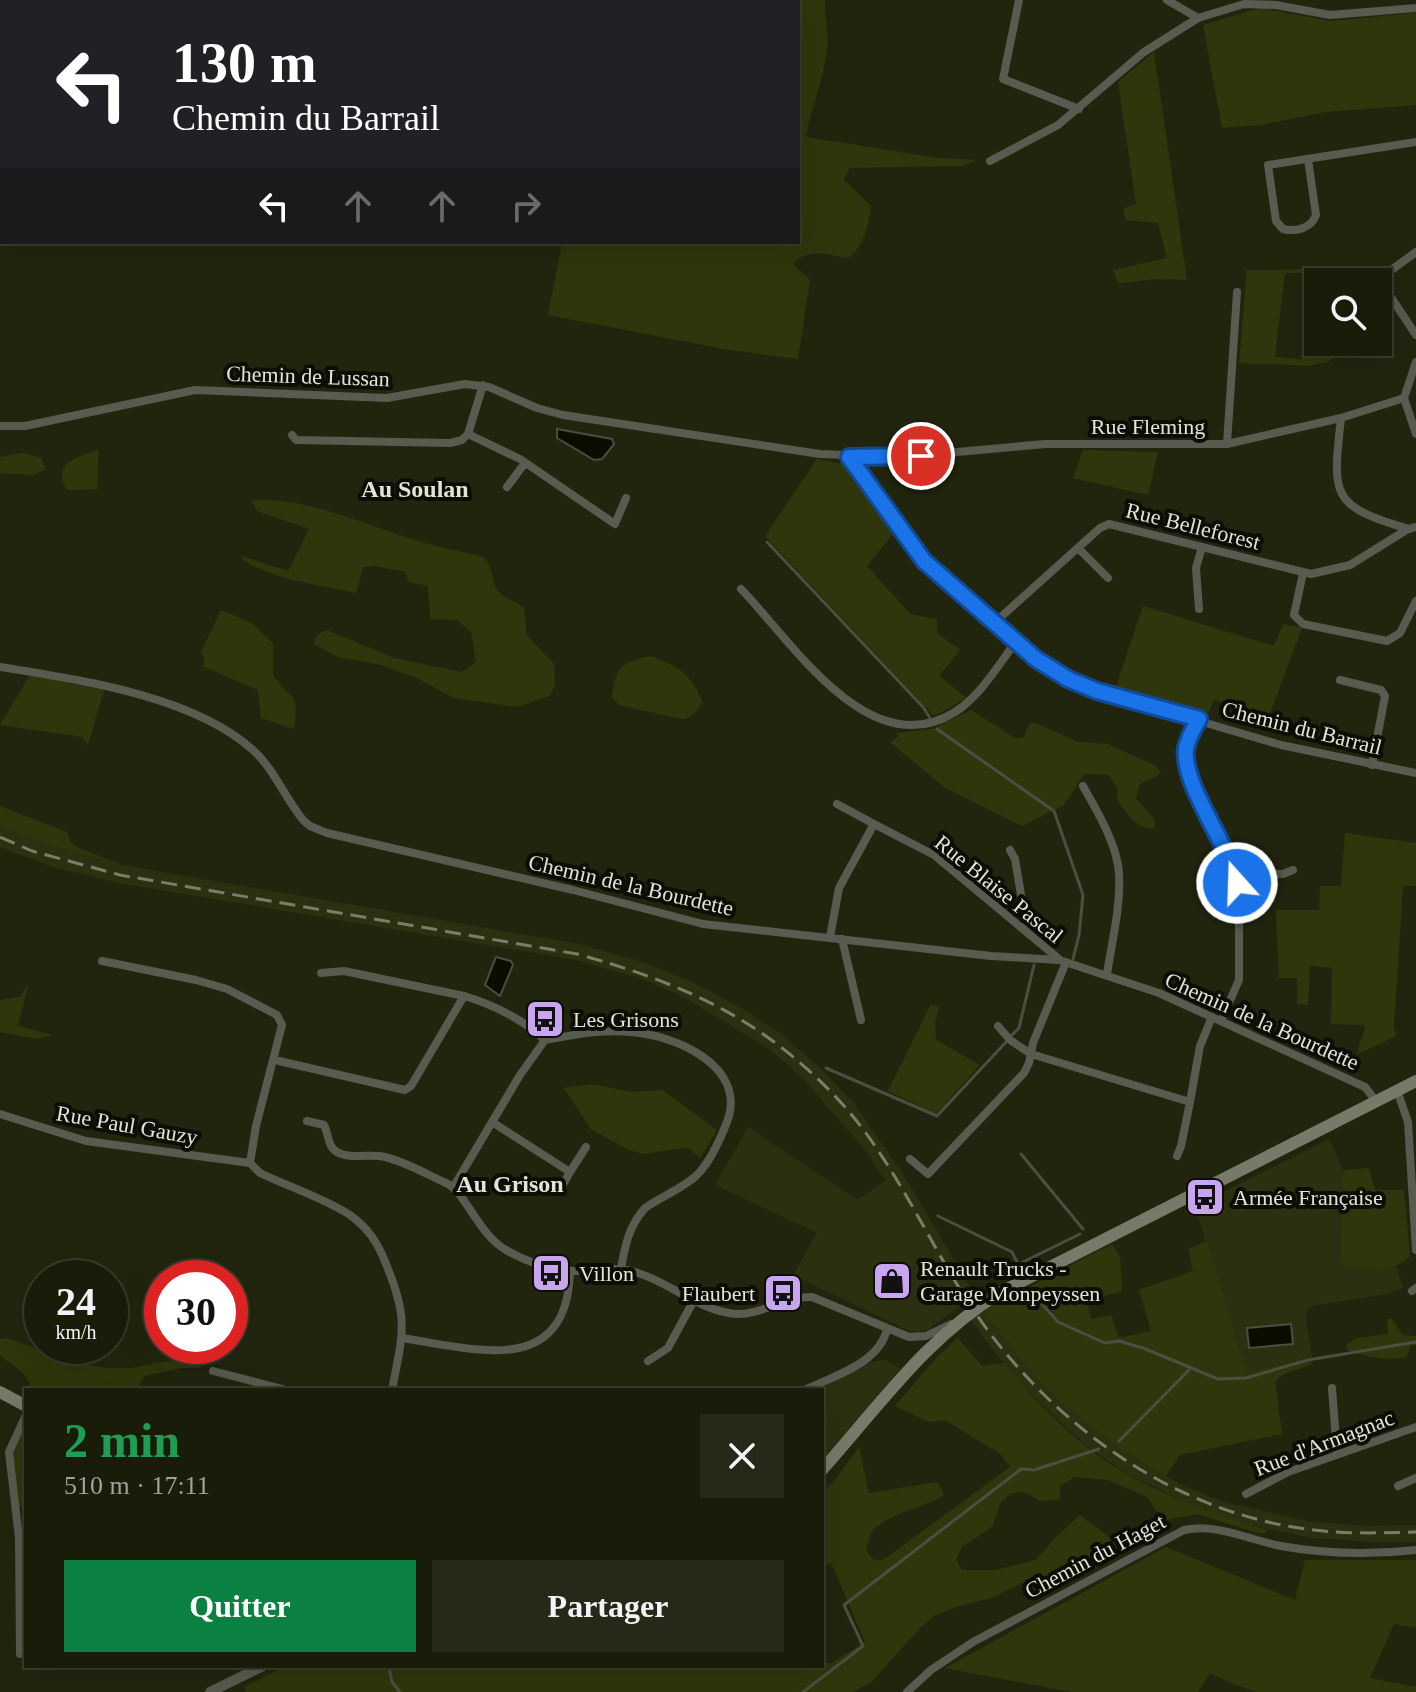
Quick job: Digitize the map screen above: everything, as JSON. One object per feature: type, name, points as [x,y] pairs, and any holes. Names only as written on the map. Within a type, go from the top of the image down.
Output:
[{"type":"main road","points":[[824,1468],[927,1349],[973,1309],[1416,1081]]},
{"type":"main road","points":[[0,1392],[24,1405]]},
{"type":"street","points":[[1019,0],[1003,79],[1079,109]]},
{"type":"street","points":[[1167,0],[1198,18]]},
{"type":"street","points":[[990,161],[1058,125],[1144,52],[1198,18],[1244,4],[1276,5],[1330,15],[1416,8]]},
{"type":"street","points":[[1308,159],[1316,215],[1314,221],[1306,228],[1283,229],[1276,221],[1268,165],[1416,142]]},
{"type":"street","points":[[1416,252],[1379,279],[1416,335]]},
{"type":"street","points":[[1227,444],[1237,292]]},
{"type":"street","points":[[1416,362],[1404,398],[1416,434]]},
{"type":"street","name":"Chemin de Lussan","points":[[0,426],[25,426],[195,390],[387,398],[465,384],[483,385],[537,408],[563,415],[849,457]]},
{"type":"street","points":[[292,435],[296,440],[450,443],[462,440],[468,434],[483,385]]},
{"type":"street","name":"Rue Fleming","points":[[849,457],[901,457],[1045,444],[1227,444],[1341,418],[1404,398]]},
{"type":"street","points":[[1341,418],[1335,473],[1345,498],[1366,516],[1413,530]]},
{"type":"street","points":[[468,434],[525,463],[615,524],[626,498]]},
{"type":"street","name":"Chemin du Barrail","points":[[849,457],[924,561],[1015,643],[1050,669],[1081,685],[1281,745],[1416,773]]},
{"type":"street","points":[[507,487],[525,463]]},
{"type":"street","name":"Rue Belleforest","points":[[993,624],[1100,528],[1109,524],[1303,573],[1322,574],[1341,569],[1413,530]]},
{"type":"street","points":[[1199,609],[1196,568],[1202,547]]},
{"type":"street","points":[[1078,548],[1108,578]]},
{"type":"street","points":[[1303,573],[1294,615],[1303,624],[1387,641],[1400,633],[1416,601]]},
{"type":"street","points":[[741,589],[814,673],[875,716],[898,726],[920,726],[954,713],[979,690],[1015,643]]},
{"type":"street","name":"Chemin de la Bourdette","points":[[0,667],[103,685],[170,705],[217,726],[254,751],[303,820],[327,833],[548,884],[703,924],[1063,961],[1159,993],[1365,1087],[1376,1101]]},
{"type":"street","points":[[1340,680],[1381,690],[1385,696],[1372,765]]},
{"type":"street","points":[[1177,1156],[1200,1046],[1237,990],[1240,976],[1239,897],[1235,873],[1188,770],[1187,744],[1199,719]]},
{"type":"street","points":[[1083,786],[1097,811],[1119,870],[1119,897],[1107,974]]},
{"type":"street","name":"Rue Blaise Pascal","points":[[837,804],[934,855],[1063,961]]},
{"type":"street","points":[[830,937],[839,888],[874,824]]},
{"type":"street","points":[[921,848],[927,836]]},
{"type":"street","points":[[1010,850],[1015,859],[1027,932]]},
{"type":"street","points":[[1235,873],[1283,874],[1293,870]]},
{"type":"street","points":[[842,939],[861,1020]]},
{"type":"street","points":[[102,961],[227,989],[279,1017],[282,1025],[256,1126],[250,1163],[260,1173],[328,1203],[367,1229],[379,1246],[401,1302],[402,1338],[392,1388]]},
{"type":"street","points":[[910,1159],[928,1174],[1024,1073],[1063,961]]},
{"type":"street","points":[[321,973],[344,971],[464,996],[500,1010],[545,1040]]},
{"type":"street","points":[[279,1061],[405,1090],[411,1086],[464,996]]},
{"type":"street","points":[[998,1026],[1010,1040],[1031,1054],[1190,1102]]},
{"type":"street","points":[[454,1186],[545,1040],[587,1032],[630,1032],[668,1039],[700,1056],[722,1073],[731,1102],[730,1116],[714,1152],[696,1176],[639,1215],[627,1236],[621,1269]]},
{"type":"street","points":[[1397,1090],[1408,1122],[1416,1250]]},
{"type":"street","name":"Rue Paul Gauzy","points":[[0,1114],[86,1141],[250,1163]]},
{"type":"street","points":[[307,1121],[324,1125],[331,1146],[339,1153],[383,1156],[454,1186],[485,1234],[497,1244],[535,1264],[570,1271],[621,1269],[649,1277],[723,1312],[745,1314],[765,1310],[796,1297],[812,1297],[887,1329],[918,1337],[958,1320]]},
{"type":"street","points":[[492,1122],[570,1172]]},
{"type":"street","points":[[561,1188],[586,1147]]},
{"type":"street","points":[[402,1338],[499,1351],[530,1347],[550,1334],[561,1318],[568,1301],[570,1271]]},
{"type":"street","points":[[793,1287],[796,1297]]},
{"type":"street","points":[[648,1361],[668,1348],[694,1300]]},
{"type":"street","points":[[809,1388],[868,1358],[884,1342],[887,1329]]},
{"type":"street","points":[[213,1371],[257,1386]]},
{"type":"street","points":[[1332,1388],[1337,1454]]},
{"type":"street","points":[[20,1654],[19,1538],[9,1452],[24,1419]]},
{"type":"street","name":"Rue d'Armagnac","points":[[1246,1494],[1276,1477],[1416,1427]]},
{"type":"street","points":[[1398,1486],[1416,1478]]},
{"type":"street","name":"Chemin du Haget","points":[[907,1692],[931,1670],[973,1642],[1184,1530],[1212,1528],[1277,1545],[1329,1552],[1416,1550]]},
{"type":"street","points":[[210,1692],[233,1687],[260,1668]]},
{"type":"shaded area","points":[[800,0],[825,0],[828,38],[823,73],[806,137],[938,158],[977,160],[963,166],[850,168],[843,179],[871,206],[867,228],[862,242],[848,258],[812,254],[793,264],[810,280],[798,359],[724,349],[548,315],[562,244],[800,244]]},
{"type":"shaded area","points":[[1261,8],[1330,21],[1416,13],[1416,105],[1326,112],[1260,125],[1222,128],[1203,25]]},
{"type":"shaded area","points":[[1154,52],[1187,280],[1118,283],[1113,270],[1167,258],[1158,223],[1126,220],[1123,209],[1136,204],[1118,82]]},
{"type":"shaded area","points":[[1304,269],[1304,273],[1285,273],[1275,357],[1301,359],[1304,333],[1304,356],[1334,356],[1328,362],[1309,366],[1239,363],[1247,270]]},
{"type":"shaded area","points":[[557,429],[612,439],[614,444],[602,459],[594,460],[557,438]]},
{"type":"shaded area","points":[[99,449],[97,489],[67,490],[62,474],[64,468],[75,459]]},
{"type":"shaded area","points":[[1083,450],[1158,452],[1148,495],[1073,478]]},
{"type":"shaded area","points":[[23,453],[42,458],[45,470],[33,475],[0,473],[0,457]]},
{"type":"shaded area","points":[[817,459],[843,464],[894,533],[867,566],[910,614],[937,619],[937,633],[960,650],[939,676],[967,698],[934,716],[765,536]]},
{"type":"shaded area","points":[[252,501],[319,508],[421,542],[484,557],[499,591],[524,607],[526,634],[554,664],[555,686],[549,696],[518,707],[454,698],[417,678],[381,665],[338,657],[314,644],[317,635],[327,630],[394,658],[462,672],[476,662],[471,632],[457,620],[430,619],[428,586],[408,582],[406,572],[363,567],[356,593],[281,577],[241,558],[288,571],[309,529],[257,511]]},
{"type":"shaded area","points":[[1143,606],[1274,646],[1283,624],[1302,628],[1269,716],[1214,700],[1208,714],[1115,690]]},
{"type":"shaded area","points":[[221,610],[250,622],[273,643],[273,674],[294,701],[294,729],[261,718],[258,690],[202,666],[205,659],[201,652]]},
{"type":"shaded area","points":[[651,656],[676,668],[693,684],[702,701],[693,715],[682,719],[619,705],[612,696],[618,671],[627,663]]},
{"type":"shaded area","points":[[30,675],[104,690],[88,745],[82,737],[0,725]]},
{"type":"shaded area","points":[[971,710],[1015,738],[1024,737],[1030,723],[1036,723],[1078,742],[1108,744],[1156,766],[1161,774],[1140,784],[1136,798],[1154,819],[1155,828],[1137,824],[1129,816],[1117,800],[1118,790],[1109,775],[1084,774],[1064,805],[1022,826],[944,787],[890,742],[899,736],[896,733],[932,729]]},
{"type":"shaded area","points":[[0,806],[67,832],[72,845],[122,865],[36,841],[0,824]]},
{"type":"shaded area","points":[[0,824],[36,841],[122,865],[579,944],[643,962],[692,982],[780,1033],[853,1102],[907,1180],[978,1301],[1034,1374],[1098,1431],[1180,1484],[1223,1502],[1312,1522],[1416,1525],[1416,1542],[1313,1538],[1220,1516],[1177,1498],[1127,1474],[1087,1446],[1054,1416],[1021,1384],[992,1349],[971,1320],[964,1303],[926,1331],[911,1332],[793,1275],[817,1233],[715,1185],[748,1127],[858,1200],[885,1180],[865,1150],[801,1076],[765,1046],[682,996],[637,977],[576,960],[119,883],[56,868],[0,847]]},
{"type":"shaded area","points":[[1345,833],[1416,843],[1416,886],[1403,886],[1394,1026],[1396,1036],[1358,1054],[1365,1025],[1331,1024],[1332,968],[1310,966],[1308,1005],[1297,1004],[1297,978],[1279,978],[1276,910],[1319,910],[1320,886],[1341,886]]},
{"type":"shaded area","points":[[496,957],[511,961],[513,965],[500,996],[485,985]]},
{"type":"shaded area","points":[[28,984],[18,1026],[53,1035],[37,1039],[0,1032],[0,1000],[20,997]]},
{"type":"shaded area","points":[[931,1004],[939,1007],[935,1023],[936,1040],[980,1065],[936,1114],[888,1091]]},
{"type":"shaded area","points":[[592,1084],[631,1092],[662,1090],[717,1130],[700,1158],[687,1147],[645,1154],[629,1150],[591,1129],[564,1088]]},
{"type":"shaded area","points":[[1329,1139],[1343,1170],[1340,1265],[1372,1270],[1397,1267],[1403,1288],[1382,1295],[1311,1306],[1305,1314],[1312,1357],[1246,1372],[1195,1206]]},
{"type":"shaded area","points":[[1369,1168],[1375,1190],[1404,1190],[1410,1256],[1385,1269],[1340,1265],[1343,1170]]},
{"type":"shaded area","points":[[1207,1241],[1246,1372],[1312,1357],[1312,1364],[1282,1375],[1275,1382],[1282,1434],[1180,1455],[1166,1476],[1113,1442],[1063,1403],[1027,1366],[984,1310],[1112,1244],[1120,1257],[1122,1291],[1087,1301],[1091,1319],[1111,1315],[1119,1338],[1151,1331],[1139,1290],[1193,1271],[1188,1249]]},
{"type":"shaded area","points":[[1391,1318],[1403,1335],[1416,1336],[1416,1345],[1411,1346],[1406,1357],[1376,1358],[1347,1350],[1347,1344],[1357,1338],[1388,1334],[1387,1320]]},
{"type":"shaded area","points":[[1291,1324],[1293,1344],[1249,1348],[1247,1328]]},
{"type":"shaded area","points":[[7,1338],[24,1344],[24,1364],[89,1364],[129,1368],[154,1364],[193,1364],[202,1368],[182,1368],[144,1376],[137,1388],[29,1388],[30,1384],[23,1373],[0,1355],[0,1339]]},
{"type":"shaded area","points":[[958,1338],[982,1366],[1004,1363],[1061,1425],[1128,1475],[1196,1506],[1267,1530],[1258,1533],[1197,1514],[1166,1520],[1147,1497],[1108,1480],[1074,1477],[1060,1486],[1060,1500],[1040,1501],[1024,1492],[1012,1493],[1001,1502],[992,1527],[962,1547],[956,1559],[962,1570],[995,1570],[1036,1560],[1080,1515],[1109,1537],[1115,1551],[1057,1587],[1029,1579],[994,1597],[934,1616],[870,1683],[853,1692],[246,1692],[244,1687],[285,1668],[824,1668],[824,1662],[831,1663],[865,1642],[831,1563],[824,1565],[824,1490],[859,1447],[869,1493],[938,1482],[944,1495],[878,1526],[871,1534],[866,1551],[874,1560],[883,1560],[1010,1467],[1000,1454],[945,1420],[929,1422],[895,1406],[938,1356]]},
{"type":"shaded area","points":[[887,1360],[900,1369],[824,1458],[822,1388],[871,1362]]},
{"type":"shaded area","points":[[24,1423],[24,1508],[17,1506],[12,1450]]},
{"type":"shaded area","points":[[1166,1547],[1295,1600],[1305,1560],[1416,1560],[1416,1628],[1394,1624],[1370,1678],[1416,1687],[1416,1692],[1256,1692],[1210,1673],[1198,1692],[1071,1692],[945,1668]]},
{"type":"waterway","points":[[767,542],[930,718]]},
{"type":"waterway","points":[[937,729],[1054,811],[1083,895],[1073,959]]},
{"type":"waterway","points":[[1011,1036],[1019,1028],[1034,965]]},
{"type":"waterway","points":[[826,1068],[937,1116],[1007,1041]]},
{"type":"waterway","points":[[1021,1154],[1083,1229]]},
{"type":"waterway","points":[[938,1216],[1012,1252],[1023,1274]]},
{"type":"waterway","points":[[1019,1264],[1080,1234]]},
{"type":"waterway","points":[[1032,1293],[1058,1322],[1105,1343],[1119,1341],[1143,1348],[1218,1379],[1246,1378],[1308,1360],[1416,1342]]},
{"type":"waterway","points":[[1119,1441],[1189,1370]]},
{"type":"waterway","points":[[803,1692],[863,1646],[844,1605],[1021,1469],[1034,1470],[1099,1449]]},
{"type":"waterway","points":[[389,1668],[392,1682],[400,1692]]},
{"type":"railway","points":[[0,837],[32,851],[120,875],[577,954],[654,978],[689,993],[755,1029],[786,1051],[845,1107],[881,1155],[958,1286],[1005,1352],[1040,1391],[1120,1457],[1165,1483],[1213,1505],[1262,1521],[1327,1531],[1416,1532]]},
{"type":"place","name":"Les Grisons","points":[[545,1019]]},
{"type":"place","name":"Armée Française","points":[[1205,1197]]},
{"type":"place","name":"Villon","points":[[551,1273]]},
{"type":"place","name":"Renault Trucks - Garage Monpeyssen","points":[[892,1281]]},
{"type":"place","name":"Flaubert","points":[[783,1293]]},
{"type":"district","name":"Au Soulan","points":[[415,489]]},
{"type":"district","name":"Au Grison","points":[[510,1184]]},
{"type":"route","points":[[921,456],[849,457],[924,561],[1036,659],[1068,679],[1097,691],[1199,719],[1187,744],[1188,770],[1232,863],[1237,883]]}]
